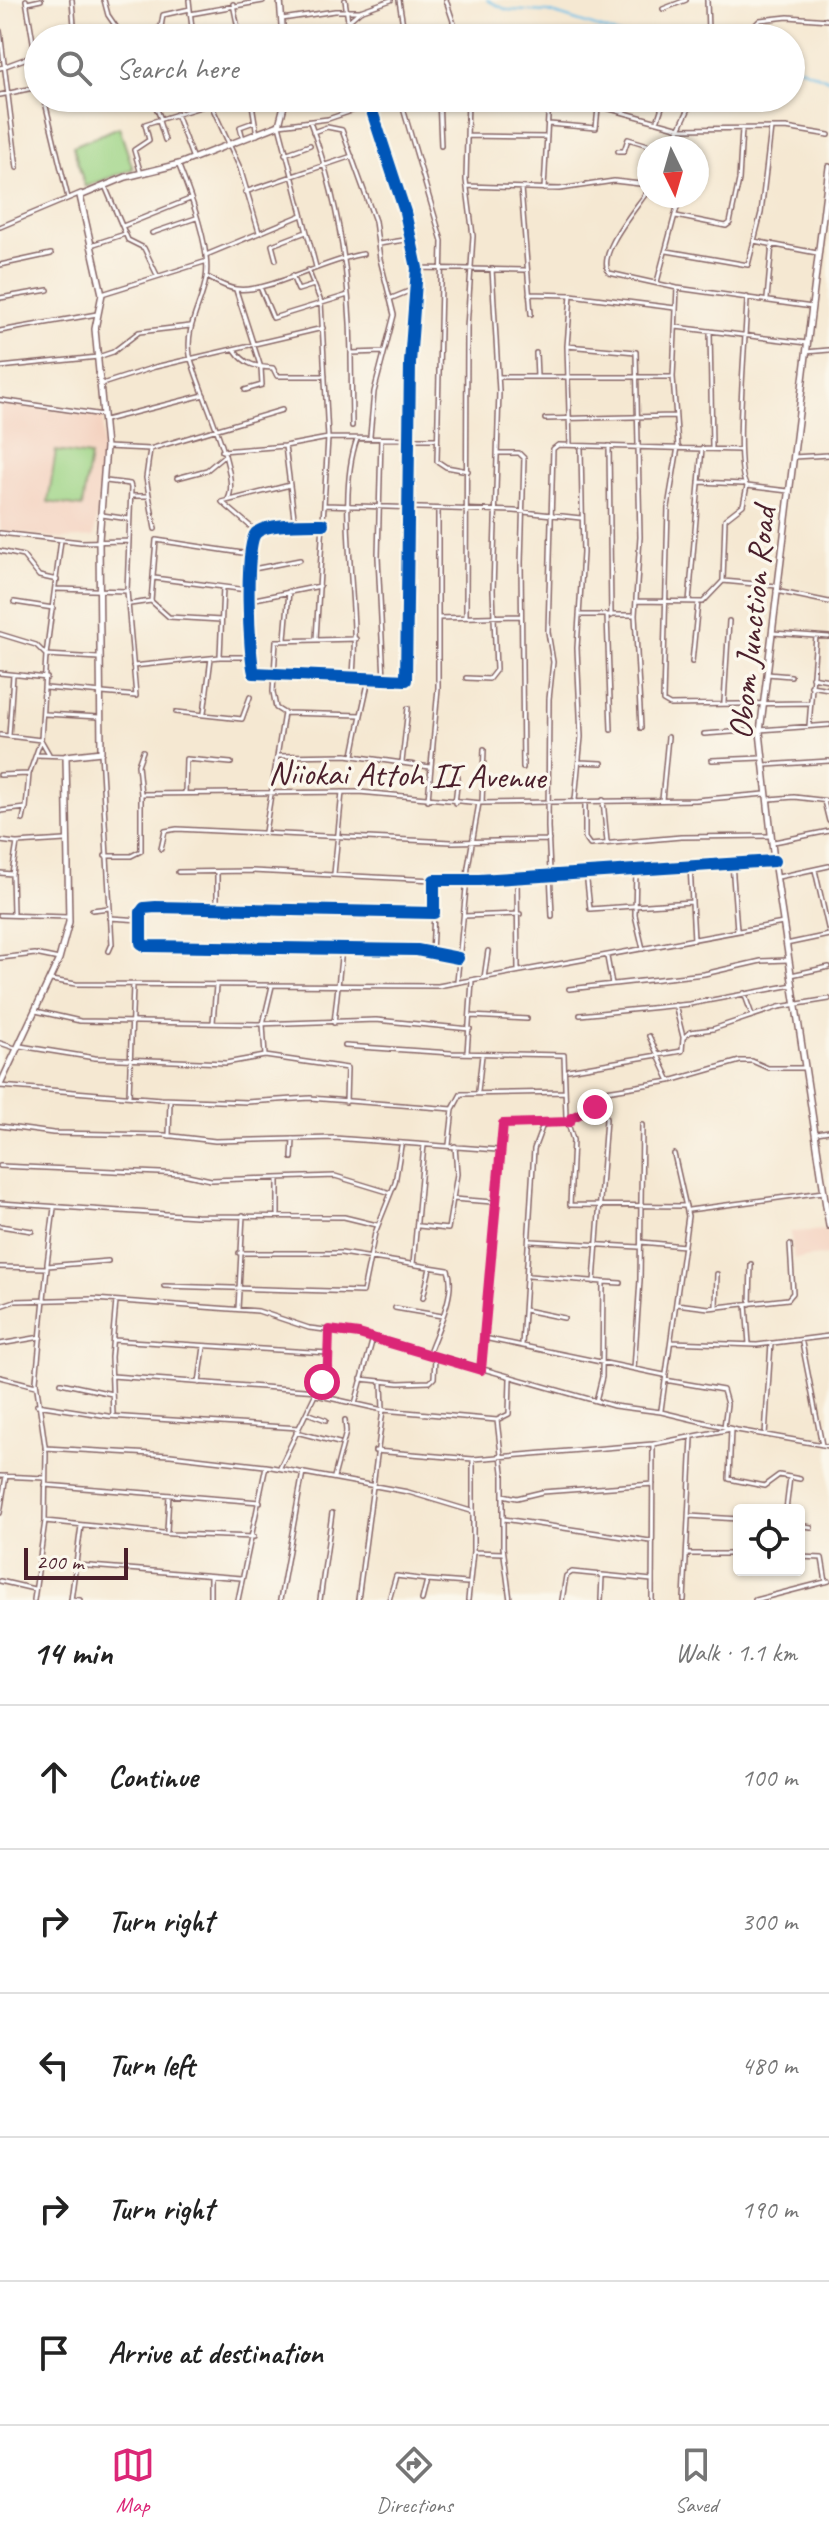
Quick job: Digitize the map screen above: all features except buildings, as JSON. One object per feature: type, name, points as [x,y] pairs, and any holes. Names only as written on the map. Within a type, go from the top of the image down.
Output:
[{"type":"street","points":[[31,24],[27,1],[41,0]]},
{"type":"street","points":[[72,0],[74,24]]},
{"type":"street","points":[[104,0],[114,24]]},
{"type":"street","points":[[189,0],[192,24]]},
{"type":"street","points":[[280,0],[282,24]]},
{"type":"street","points":[[345,0],[348,21]]},
{"type":"street","points":[[345,24],[360,11],[391,0]]},
{"type":"street","points":[[399,0],[403,24]]},
{"type":"street","points":[[446,0],[454,24]]},
{"type":"street","points":[[663,9],[686,0]]},
{"type":"street","points":[[707,0],[708,24]]},
{"type":"street","points":[[162,24],[163,15],[263,1]]},
{"type":"street","points":[[233,4],[237,24]]},
{"type":"street","points":[[282,19],[346,10],[360,11]]},
{"type":"street","points":[[756,24],[760,20],[788,17],[829,20]]},
{"type":"street","points":[[0,31],[2,67],[17,168]]},
{"type":"street","points":[[2,67],[24,59]]},
{"type":"street","points":[[0,95],[24,90]]},
{"type":"street","points":[[47,112],[68,198]]},
{"type":"street","points":[[157,112],[165,140]]},
{"type":"street","points":[[141,174],[134,150],[149,140],[145,124],[184,112]]},
{"type":"street","points":[[213,112],[234,154],[259,232]]},
{"type":"street","points":[[253,112],[257,135]]},
{"type":"street","points":[[282,112],[279,125],[285,154],[316,267]]},
{"type":"street","points":[[0,227],[81,193],[179,164],[279,125],[310,122],[345,112]]},
{"type":"street","points":[[257,532],[249,554],[247,590],[254,673],[274,676],[353,675],[401,682],[407,677],[408,439],[417,268],[372,112]]},
{"type":"street","points":[[404,112],[440,231],[444,267],[437,335],[436,439],[440,465],[468,471]]},
{"type":"street","points":[[440,112],[441,146]]},
{"type":"street","points":[[466,616],[468,270],[473,236],[467,186],[468,112]]},
{"type":"street","points":[[544,189],[549,112]]},
{"type":"street","points":[[549,124],[596,128],[598,112]]},
{"type":"street","points":[[630,112],[658,119],[679,129],[771,128],[829,135]]},
{"type":"street","points":[[658,119],[660,112]]},
{"type":"street","points":[[676,136],[687,112]]},
{"type":"street","points":[[176,114],[193,159]]},
{"type":"street","points":[[243,141],[240,127],[254,122]]},
{"type":"street","points":[[310,122],[323,165],[343,257],[348,295],[352,426]]},
{"type":"street","points":[[313,132],[327,127],[340,130],[353,155],[375,221],[392,298],[394,324],[374,392],[370,436]]},
{"type":"street","points":[[667,251],[744,266],[754,241],[771,128]]},
{"type":"street","points":[[676,216],[729,225],[739,180],[742,129]]},
{"type":"street","points":[[468,136],[547,137]]},
{"type":"street","points":[[618,151],[624,151],[628,139],[637,142]]},
{"type":"street","points":[[285,154],[310,145]]},
{"type":"street","points":[[245,192],[353,155]]},
{"type":"street","points":[[179,164],[206,261],[207,277],[190,326],[191,358],[233,488],[222,505],[257,532],[323,524]]},
{"type":"street","name":"Obom Junction Road","points":[[829,167],[826,220],[818,253],[791,457],[760,732],[774,861],[829,1226]]},
{"type":"street","points":[[467,186],[576,188],[614,181],[637,185]]},
{"type":"street","points":[[105,186],[128,240],[144,248],[157,275]]},
{"type":"street","points":[[521,188],[531,314]]},
{"type":"street","points":[[81,193],[79,200],[102,294],[97,314],[98,357],[106,447],[99,540],[99,717],[112,944],[109,951]]},
{"type":"street","points":[[122,226],[190,199]]},
{"type":"street","points":[[637,205],[612,241],[605,268],[609,273],[677,288],[812,307]]},
{"type":"street","points":[[657,282],[678,208]]},
{"type":"street","points":[[205,256],[302,215]]},
{"type":"street","points":[[152,233],[196,218]]},
{"type":"street","points":[[276,260],[272,245],[306,232]]},
{"type":"street","points":[[90,245],[125,234]]},
{"type":"street","points":[[378,244],[411,239]]},
{"type":"street","points":[[754,241],[818,253]]},
{"type":"street","points":[[767,299],[772,244]]},
{"type":"street","points":[[0,265],[51,254]]},
{"type":"street","points":[[207,277],[236,290],[259,287],[343,257],[363,254]]},
{"type":"street","points":[[102,294],[206,261]]},
{"type":"street","points":[[417,268],[526,270]]},
{"type":"street","points":[[466,678],[489,679],[493,676],[498,377],[492,269]]},
{"type":"street","points":[[308,270],[321,302],[328,438],[316,639]]},
{"type":"street","points":[[292,275],[298,290],[314,285]]},
{"type":"street","points":[[259,287],[273,318],[348,295]]},
{"type":"street","points":[[677,288],[673,377],[678,447],[668,507],[663,701],[670,705],[809,703]]},
{"type":"street","points":[[392,298],[414,289]]},
{"type":"street","points":[[0,298],[48,290]]},
{"type":"street","points":[[236,290],[261,368],[262,386],[245,390]]},
{"type":"street","points":[[529,294],[571,295],[675,308]]},
{"type":"street","points":[[570,445],[567,346],[571,295]]},
{"type":"street","points":[[636,601],[707,600],[723,581],[725,519],[743,505],[746,485],[739,450],[747,297]]},
{"type":"street","points":[[0,331],[97,314]]},
{"type":"street","points":[[0,367],[98,357],[113,352],[139,332],[190,326]]},
{"type":"street","points":[[675,327],[807,343]]},
{"type":"street","points":[[101,385],[191,358],[323,328]]},
{"type":"street","points":[[710,331],[712,449]]},
{"type":"street","points":[[567,346],[635,350],[640,537],[635,615],[641,728]]},
{"type":"street","points":[[235,350],[243,360],[261,368],[272,367],[277,376],[325,376]]},
{"type":"street","points":[[806,352],[829,350]]},
{"type":"street","points":[[351,353],[384,352]]},
{"type":"street","points":[[536,353],[537,377]]},
{"type":"street","points":[[498,377],[673,377]]},
{"type":"street","points":[[0,400],[105,418],[204,395]]},
{"type":"street","points":[[106,447],[150,449],[282,410]]},
{"type":"street","points":[[545,419],[675,416]]},
{"type":"street","points":[[177,478],[207,470],[224,453],[328,438],[436,439]]},
{"type":"street","points":[[353,675],[356,639],[351,606],[350,505],[352,462],[357,439]]},
{"type":"street","points":[[381,439],[378,557],[384,680]]},
{"type":"street","points":[[552,916],[549,875],[549,699],[553,662],[548,632],[553,449],[558,445],[639,445],[739,450]]},
{"type":"street","points":[[285,446],[295,525]]},
{"type":"street","points":[[609,446],[611,730]]},
{"type":"street","points":[[575,800],[579,762],[579,615],[583,553],[581,447]]},
{"type":"street","points":[[689,602],[702,448]]},
{"type":"street","points":[[150,449],[146,478],[155,529]]},
{"type":"street","points":[[498,453],[519,453],[524,458],[521,616],[523,768]]},
{"type":"street","points":[[791,457],[829,455]]},
{"type":"street","points":[[46,688],[134,698],[137,692],[127,591],[130,484],[105,481]]},
{"type":"street","points":[[699,482],[788,491]]},
{"type":"street","points":[[228,499],[290,485]]},
{"type":"street","points":[[131,496],[149,496]]},
{"type":"street","points":[[324,505],[524,512],[581,518]]},
{"type":"street","points":[[428,800],[437,716],[438,509]]},
{"type":"street","points":[[102,515],[129,519]]},
{"type":"street","points":[[0,533],[61,540],[128,541]]},
{"type":"street","points":[[23,820],[29,774],[41,740],[45,714],[46,655],[61,540]]},
{"type":"street","points":[[151,601],[156,540],[249,554]]},
{"type":"street","points":[[0,551],[23,556],[39,576],[57,580]]},
{"type":"street","points":[[248,570],[300,560]]},
{"type":"street","points":[[154,578],[247,590]]},
{"type":"street","points":[[723,581],[776,589],[829,602]]},
{"type":"street","points":[[250,600],[321,586]]},
{"type":"street","points":[[220,657],[223,587]]},
{"type":"street","points":[[56,589],[127,591]]},
{"type":"street","points":[[285,639],[289,591]]},
{"type":"street","points":[[129,604],[151,601],[169,617],[221,620]]},
{"type":"street","points":[[14,602],[53,608]]},
{"type":"street","points":[[692,662],[698,602]]},
{"type":"street","points":[[579,615],[635,615]]},
{"type":"street","points":[[438,618],[521,616]]},
{"type":"street","points":[[724,702],[729,621]]},
{"type":"street","points":[[770,633],[829,637]]},
{"type":"street","points":[[0,634],[36,645],[46,655],[99,658]]},
{"type":"street","points":[[809,726],[816,636]]},
{"type":"street","points":[[265,833],[284,713],[275,702],[275,643],[285,639],[356,639]]},
{"type":"street","points":[[133,666],[220,657],[252,657]]},
{"type":"street","points":[[204,714],[211,658]]},
{"type":"street","points":[[0,673],[47,678]]},
{"type":"street","points":[[765,674],[791,676]]},
{"type":"street","points":[[9,736],[13,675]]},
{"type":"street","points":[[812,677],[829,680]]},
{"type":"street","points":[[353,755],[369,679]]},
{"type":"street","points":[[811,686],[829,689]]},
{"type":"street","points":[[176,712],[244,718],[250,697]]},
{"type":"street","points":[[402,762],[408,708]]},
{"type":"street","points":[[284,713],[361,715]]},
{"type":"street","points":[[45,714],[99,717]]},
{"type":"street","points":[[704,734],[829,725]]},
{"type":"street","points":[[0,735],[41,740]]},
{"type":"street","points":[[662,800],[668,737]]},
{"type":"street","points":[[41,740],[49,754]]},
{"type":"street","points":[[457,982],[466,881],[481,803],[484,749]]},
{"type":"street","points":[[105,856],[131,856],[141,851],[138,765],[143,751]]},
{"type":"street","points":[[35,755],[66,756],[101,752]]},
{"type":"street","points":[[279,756],[353,755],[430,767]]},
{"type":"street","points":[[66,756],[65,840],[69,917],[59,959],[0,1085],[170,1100],[247,1102],[310,1098],[453,1109]]},
{"type":"street","points":[[712,760],[761,758]]},
{"type":"street","points":[[185,793],[186,759],[231,763]]},
{"type":"street","points":[[762,766],[776,762],[829,761]]},
{"type":"street","points":[[579,762],[602,763]]},
{"type":"street","points":[[0,775],[29,774]]},
{"type":"street","points":[[455,803],[458,777]]},
{"type":"street","points":[[334,874],[342,792]]},
{"type":"street","name":"Niiokai Attoh II Avenue","points":[[141,794],[342,792],[455,803],[766,797],[827,801]]},
{"type":"street","points":[[585,800],[587,843],[771,839],[829,831]]},
{"type":"street","points":[[603,800],[607,842]]},
{"type":"street","points":[[827,801],[829,821]]},
{"type":"street","points":[[0,811],[25,810]]},
{"type":"street","points":[[161,849],[163,835],[169,829],[472,841],[549,840]]},
{"type":"street","points":[[0,841],[65,840]]},
{"type":"street","points":[[13,913],[12,874],[17,843]]},
{"type":"street","points":[[178,872],[334,874],[466,881],[774,861]]},
{"type":"street","points":[[732,863],[737,930]]},
{"type":"street","points":[[690,865],[694,940]]},
{"type":"street","points":[[777,878],[829,866]]},
{"type":"street","points":[[636,869],[635,921],[643,949]]},
{"type":"street","points":[[786,944],[829,934],[815,870]]},
{"type":"street","points":[[217,872],[217,911]]},
{"type":"street","points":[[586,872],[590,909],[691,902]]},
{"type":"street","points":[[0,873],[12,874]]},
{"type":"street","points":[[517,878],[520,914],[518,971]]},
{"type":"street","points":[[432,954],[434,880]]},
{"type":"street","points":[[823,899],[829,898]]},
{"type":"street","points":[[434,913],[217,911],[147,907],[142,910],[141,943],[146,946],[417,950],[458,958]]},
{"type":"street","points":[[92,910],[109,908]]},
{"type":"street","points":[[464,916],[520,914]]},
{"type":"street","points":[[0,915],[69,917]]},
{"type":"street","points":[[110,918],[141,920]]},
{"type":"street","points":[[49,980],[133,985],[438,986],[783,923]]},
{"type":"street","points":[[334,1023],[342,949]]},
{"type":"street","points":[[484,978],[488,951]]},
{"type":"street","points":[[0,958],[35,954],[59,959]]},
{"type":"street","points":[[606,956],[612,984]]},
{"type":"street","points":[[569,989],[704,974],[761,961],[788,960]]},
{"type":"street","points":[[791,975],[829,967]]},
{"type":"street","points":[[467,1053],[472,981]]},
{"type":"street","points":[[213,1022],[216,984]]},
{"type":"street","points":[[265,1056],[263,1024],[273,984]]},
{"type":"street","points":[[129,1096],[133,985]]},
{"type":"street","points":[[580,1015],[675,1005],[793,985]]},
{"type":"street","points":[[744,993],[752,1015]]},
{"type":"street","points":[[683,1038],[690,1032],[713,1029],[779,1007],[829,999]]},
{"type":"street","points":[[566,1070],[659,1057],[684,1050],[675,1005]]},
{"type":"street","points":[[33,1010],[80,1021],[263,1024],[376,1020],[470,1029]]},
{"type":"street","points":[[471,1016],[527,1019]]},
{"type":"street","points":[[649,1036],[670,1081]]},
{"type":"street","points":[[0,1043],[85,1057],[226,1063],[265,1056],[347,1068],[346,1102]]},
{"type":"street","points":[[345,1046],[564,1055],[565,1092],[573,1140],[570,1205],[687,1208],[825,1189]]},
{"type":"street","points":[[478,1091],[482,1054]]},
{"type":"street","points":[[594,1282],[606,1119],[602,1092],[670,1081],[746,1060],[768,1068],[804,1068]]},
{"type":"street","points":[[449,1145],[453,1109],[459,1095],[478,1091],[517,1094],[565,1092]]},
{"type":"street","points":[[169,1136],[170,1100]]},
{"type":"street","points":[[570,1122],[571,1118],[602,1104]]},
{"type":"street","points":[[522,1345],[529,1276],[534,1149],[544,1122]]},
{"type":"street","points":[[481,1370],[503,1124],[570,1122]]},
{"type":"street","points":[[634,1369],[640,1280],[642,1125]]},
{"type":"street","points":[[0,1126],[53,1133],[169,1136],[215,1141],[334,1138],[401,1146],[449,1145],[499,1151]]},
{"type":"street","points":[[814,1136],[829,1131]]},
{"type":"street","points":[[292,1158],[293,1139]]},
{"type":"street","points":[[413,1264],[419,1226],[424,1145]]},
{"type":"street","points":[[164,1286],[359,1293],[364,1290],[369,1255],[377,1225],[391,1193],[401,1146]]},
{"type":"street","points":[[419,1226],[447,1231],[457,1174],[455,1146]]},
{"type":"street","points":[[661,1412],[687,1208],[674,1154]]},
{"type":"street","points":[[0,1166],[183,1174],[211,1180],[335,1176],[391,1193]]},
{"type":"street","points":[[278,1178],[278,1216]]},
{"type":"street","points":[[453,1199],[494,1202]]},
{"type":"street","points":[[0,1203],[54,1208],[344,1217],[377,1225]]},
{"type":"street","points":[[34,1600],[45,1521],[45,1448],[36,1386],[54,1208]]},
{"type":"street","points":[[238,1309],[243,1215]]},
{"type":"street","points":[[0,1226],[32,1231]]},
{"type":"street","points":[[530,1241],[639,1247]]},
{"type":"street","points":[[641,1242],[684,1246]]},
{"type":"street","points":[[676,1304],[716,1307],[791,1296],[790,1245]]},
{"type":"street","points":[[239,1253],[369,1255],[451,1272],[442,1316],[428,1355]]},
{"type":"street","points":[[0,1267],[47,1267],[108,1261]]},
{"type":"street","points":[[749,1345],[751,1264]]},
{"type":"street","points":[[423,1298],[430,1268]]},
{"type":"street","points":[[716,1307],[717,1274]]},
{"type":"street","points":[[529,1276],[621,1283]]},
{"type":"street","points":[[596,1401],[601,1363],[603,1282]]},
{"type":"street","points":[[0,1306],[15,1301],[116,1301],[263,1312],[305,1327],[373,1338],[596,1401],[829,1446]]},
{"type":"street","points":[[113,1416],[116,1301]]},
{"type":"street","points":[[395,1308],[442,1316]]},
{"type":"street","points":[[525,1310],[564,1318]]},
{"type":"street","points":[[280,1469],[328,1364],[329,1330]]},
{"type":"street","points":[[671,1342],[749,1345],[801,1342],[829,1336]]},
{"type":"street","points":[[0,1344],[41,1337]]},
{"type":"street","points":[[355,1405],[373,1338]]},
{"type":"street","points":[[484,1338],[723,1390],[727,1404],[724,1427]]},
{"type":"street","points":[[113,1340],[328,1353]]},
{"type":"street","points":[[801,1342],[822,1445]]},
{"type":"street","points":[[765,1435],[771,1343]]},
{"type":"street","points":[[199,1384],[204,1347]]},
{"type":"street","points":[[361,1379],[430,1382],[434,1378],[435,1357]]},
{"type":"street","points":[[112,1376],[317,1393],[383,1410],[497,1420],[509,1414],[510,1377]]},
{"type":"street","points":[[0,1377],[36,1386]]},
{"type":"street","points":[[358,1600],[375,1451],[383,1410],[382,1382]]},
{"type":"street","points":[[61,1383],[112,1394]]},
{"type":"street","points":[[37,1405],[113,1416],[297,1430],[340,1444]]},
{"type":"street","points":[[307,1413],[326,1420]]},
{"type":"street","points":[[334,1477],[340,1444],[346,1432],[345,1420]]},
{"type":"street","points":[[497,1420],[503,1495],[503,1553],[510,1599],[516,1600]]},
{"type":"street","points":[[375,1451],[473,1459],[653,1444],[731,1429]]},
{"type":"street","points":[[731,1429],[729,1479],[764,1486],[769,1486],[776,1475],[800,1479]]},
{"type":"street","points":[[684,1600],[692,1438]]},
{"type":"street","points":[[652,1600],[653,1444]]},
{"type":"street","points":[[45,1448],[170,1455],[266,1466],[371,1485],[471,1511]]},
{"type":"street","points":[[468,1600],[473,1552],[473,1459]]},
{"type":"street","points":[[238,1600],[241,1578],[254,1537],[266,1466]]},
{"type":"street","points":[[280,1600],[303,1472]]},
{"type":"street","points":[[0,1476],[45,1478]]},
{"type":"street","points":[[0,1513],[6,1476]]},
{"type":"street","points":[[787,1504],[790,1477]]},
{"type":"street","points":[[503,1495],[517,1498],[542,1492],[653,1484]]},
{"type":"street","points":[[45,1485],[261,1502]]},
{"type":"street","points":[[167,1533],[169,1495]]},
{"type":"street","points":[[320,1600],[332,1513]]},
{"type":"street","points":[[689,1516],[733,1519]]},
{"type":"street","points":[[503,1519],[650,1541]]},
{"type":"street","points":[[45,1521],[167,1533],[254,1537]]},
{"type":"street","points":[[80,1600],[71,1599],[81,1526]]},
{"type":"street","points":[[805,1526],[811,1527]]},
{"type":"street","points":[[473,1552],[503,1553]]},
{"type":"street","points":[[687,1554],[733,1554]]},
{"type":"street","points":[[755,1600],[828,1582],[822,1558],[805,1557]]},
{"type":"street","points":[[77,1565],[241,1578]]},
{"type":"street","points":[[562,1600],[568,1573],[652,1580]]},
{"type":"street","points":[[601,1600],[602,1575]]},
{"type":"street","points":[[210,1576],[210,1600]]},
{"type":"street","points":[[389,1600],[393,1577],[469,1584]]},
{"type":"street","points":[[422,1600],[427,1580]]},
{"type":"street","points":[[0,1581],[34,1589]]},
{"type":"street","points":[[783,1593],[785,1600]]},
{"type":"shaded area","points":[[0,404],[103,416],[102,475],[94,537],[63,539],[0,530]]},
{"type":"shaded area","points":[[828,1230],[829,1255],[794,1259],[790,1232]]},
{"type":"green space","points":[[119,127],[133,169],[85,187],[73,146]]},
{"type":"green space","points":[[56,451],[90,456],[82,507],[48,502]]},
{"type":"waterway","points":[[487,0],[507,10],[549,12],[586,24]]},
{"type":"waterway","points":[[805,70],[829,80]]},
{"type":"cycle path","points":[[323,524],[278,526],[256,533],[252,542],[249,578],[249,624],[254,673],[406,680],[410,363],[417,268],[405,212],[372,112]]},
{"type":"cycle path","points":[[458,958],[417,950],[146,946],[141,943],[141,912],[144,908],[156,907],[434,913],[434,880],[479,880],[774,861]]},
{"type":"route","points":[[322,1382],[328,1364],[329,1330],[359,1334],[481,1370],[503,1124],[570,1122],[571,1118],[595,1107]]}]
